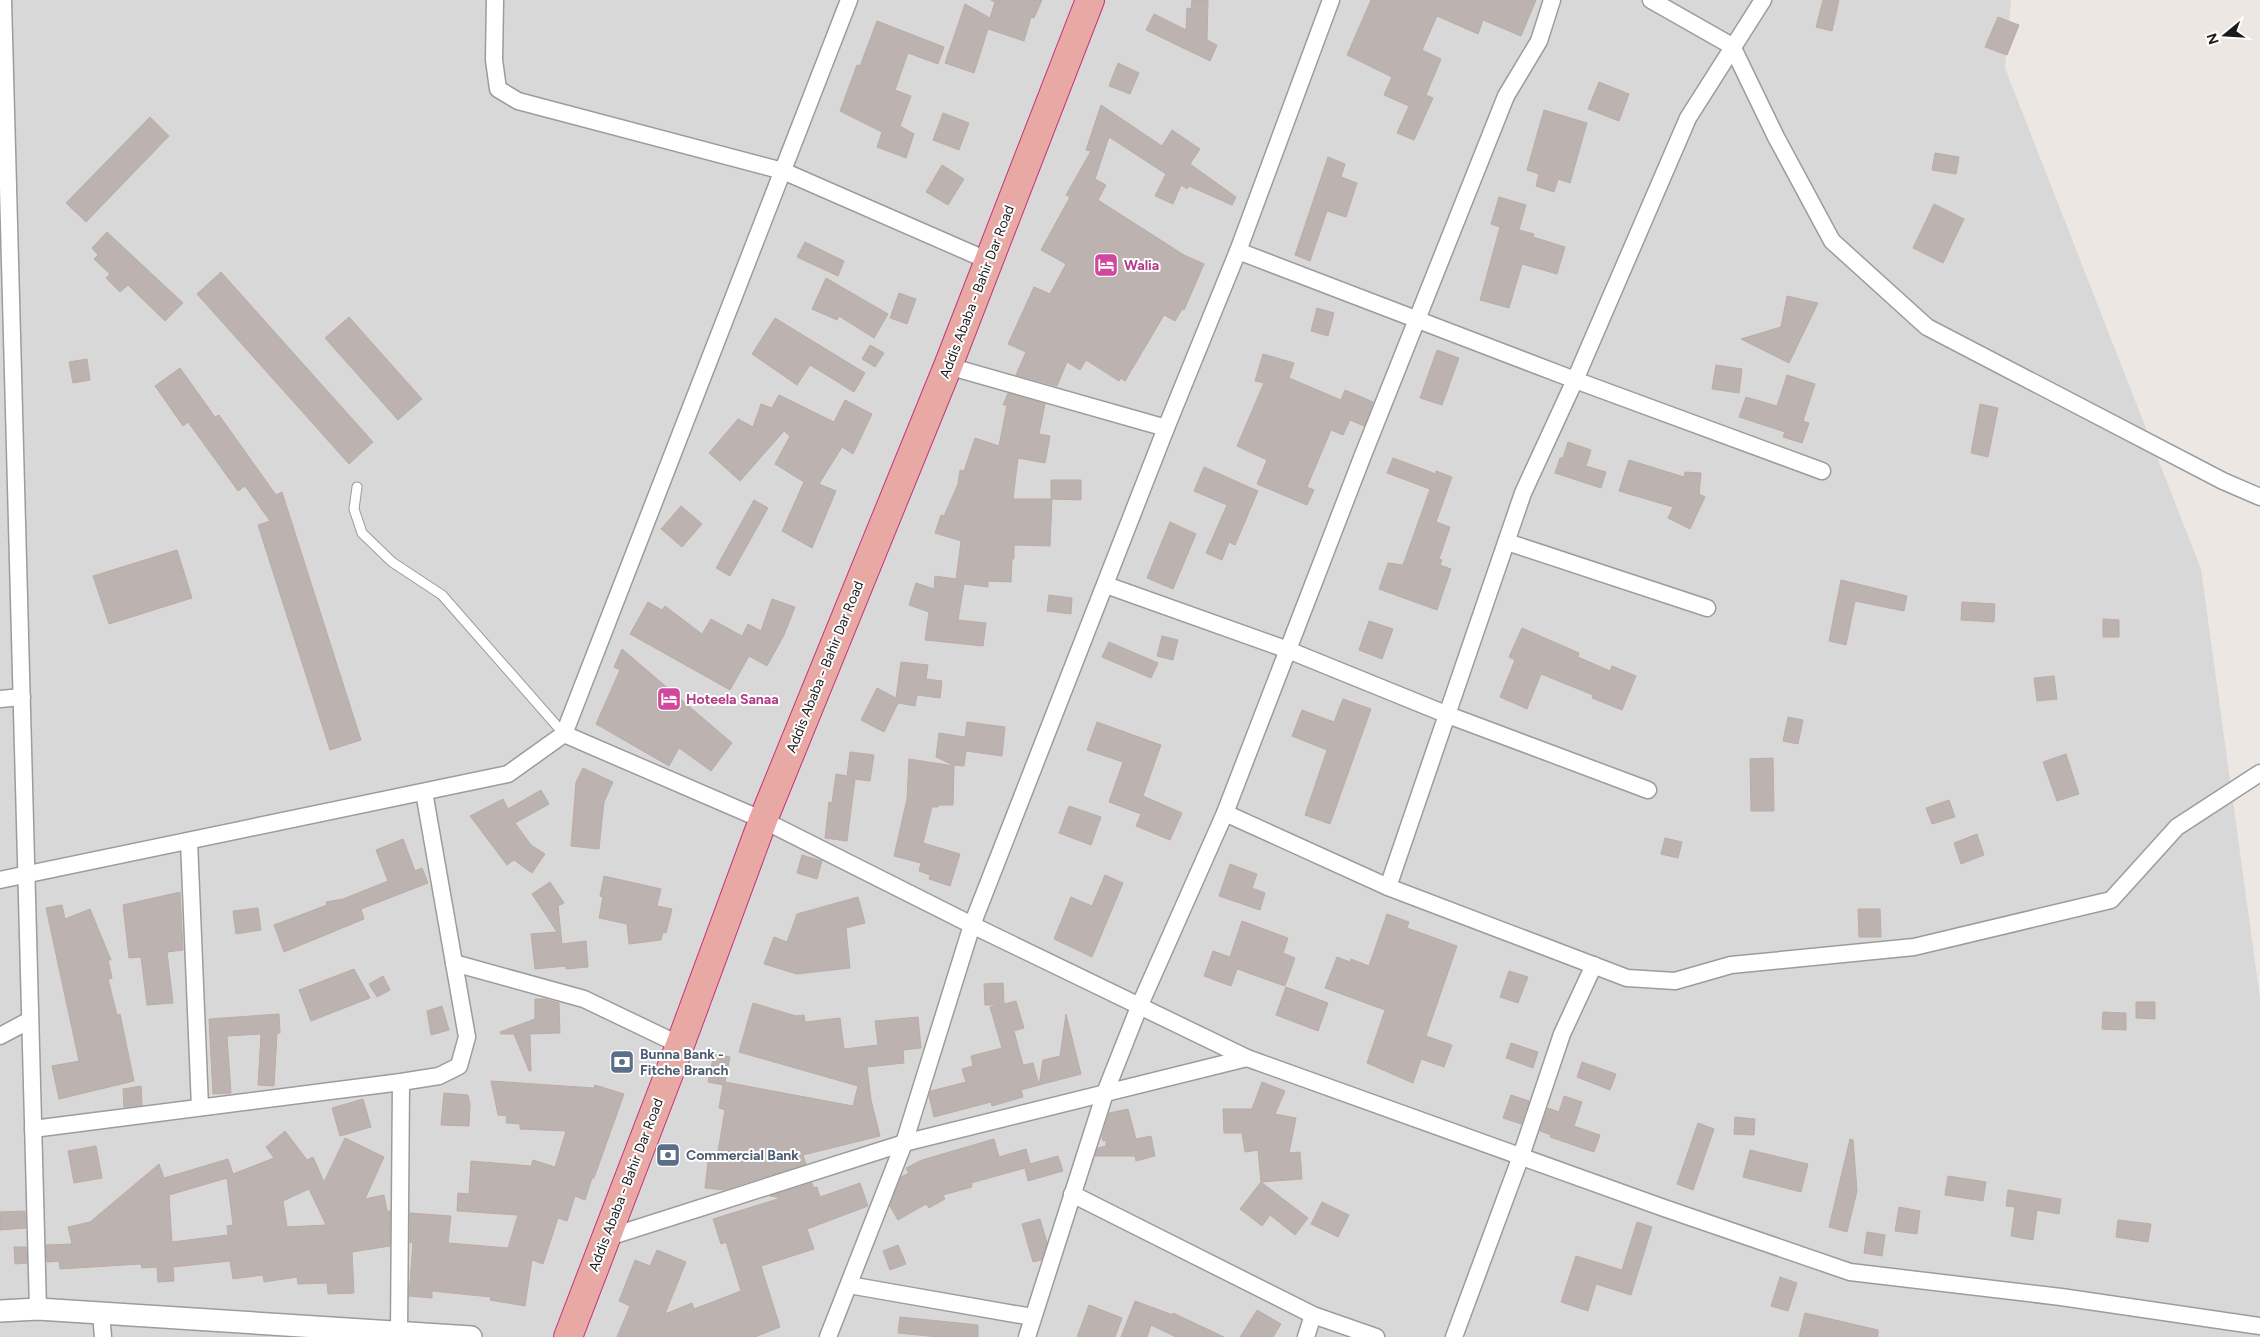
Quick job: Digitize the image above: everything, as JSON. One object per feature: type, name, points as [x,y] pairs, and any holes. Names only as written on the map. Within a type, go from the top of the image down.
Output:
[{"type":"highway","name":"Addis Ababa - Bahir Dar Road","points":[[568,1337],[680,1045],[763,820],[948,366],[1090,0]]},
{"type":"street","points":[[3,0],[5,287],[22,697],[38,1309]]},
{"type":"street","points":[[495,0],[494,60],[498,89],[518,101],[783,171],[989,261]]},
{"type":"street","points":[[0,880],[508,774],[564,734],[849,0]]},
{"type":"street","points":[[828,1337],[904,1143],[972,925],[1166,428],[1238,251],[1331,0]]},
{"type":"street","points":[[1027,1337],[1106,1093],[1139,1006],[1225,813],[1506,96],[1539,41],[1552,0]]},
{"type":"street","points":[[1651,0],[1732,46],[1776,137],[1832,241],[1927,327],[2206,472],[2260,497]]},
{"type":"street","points":[[1388,887],[1524,493],[1688,118],[1763,0]]},
{"type":"street","points":[[1238,251],[1575,380],[1822,471]]},
{"type":"street","points":[[948,366],[1166,428]]},
{"type":"street","points":[[1507,542],[1707,608]]},
{"type":"street","points":[[1106,585],[1288,650],[1448,715],[1648,790]]},
{"type":"street","points":[[0,699],[22,697]]},
{"type":"street","points":[[564,734],[763,820],[972,925],[1247,1058],[1850,1272],[2061,1297],[2260,1326]]},
{"type":"street","points":[[1225,813],[1388,887],[1627,978],[1675,981],[1732,965],[1914,947],[2111,900],[2177,827],[2260,773]]},
{"type":"street","points":[[33,1129],[400,1082],[440,1076],[460,1066],[467,1037],[424,792]]},
{"type":"street","points":[[189,841],[200,1107]]},
{"type":"street","points":[[454,963],[584,999],[680,1045]]},
{"type":"street","points":[[1454,1337],[1521,1156],[1562,1034],[1594,965]]},
{"type":"street","points":[[0,1036],[30,1020]]},
{"type":"street","points":[[606,1238],[904,1143],[1247,1058]]},
{"type":"street","points":[[399,1333],[400,1082]]},
{"type":"street","points":[[1072,1194],[1313,1315],[1376,1337]]},
{"type":"street","points":[[848,1285],[1032,1318]]},
{"type":"street","points":[[0,1311],[38,1309],[471,1337]]},
{"type":"street","points":[[100,1313],[103,1337]]},
{"type":"street","points":[[1306,1337],[1313,1315]]},
{"type":"lane","points":[[357,487],[354,509],[362,534],[392,562],[442,594],[564,734]]},
{"type":"shaded area","points":[[0,0],[2011,0],[2005,68],[2201,569],[2260,998],[2260,1337],[0,1337]]},
{"type":"building","points":[[991,0],[1042,0],[1034,18],[1031,17],[1024,41],[988,29],[974,73],[945,63],[965,4],[990,18],[995,2]]},
{"type":"building","points":[[1192,0],[1208,0],[1207,40],[1217,45],[1210,61],[1146,30],[1154,14],[1186,30],[1187,8],[1191,9]]},
{"type":"building","points":[[1371,0],[1536,0],[1521,36],[1483,20],[1478,34],[1437,16],[1422,50],[1441,59],[1426,95],[1433,98],[1414,140],[1397,133],[1409,106],[1384,95],[1392,77],[1347,55]]},
{"type":"building","points":[[1823,0],[1839,0],[1832,31],[1816,27]]},
{"type":"building","points":[[1998,17],[2019,25],[2007,55],[1985,47]]},
{"type":"building","points":[[877,21],[944,47],[938,64],[908,53],[895,90],[911,96],[900,126],[914,134],[906,158],[877,147],[882,132],[840,111],[857,65],[860,66]]},
{"type":"building","points":[[1118,63],[1139,73],[1130,94],[1109,86]]},
{"type":"building","points":[[1599,82],[1629,94],[1619,121],[1588,109]]},
{"type":"building","points":[[1101,105],[1162,146],[1172,130],[1200,149],[1190,164],[1236,197],[1232,205],[1189,186],[1187,189],[1181,185],[1173,204],[1155,196],[1166,174],[1109,137],[1095,179],[1106,185],[1098,200],[1184,255],[1204,264],[1184,310],[1182,309],[1175,321],[1164,315],[1125,381],[1121,378],[1119,381],[1086,360],[1080,370],[1067,362],[1057,386],[1016,375],[1026,352],[1008,344],[1034,287],[1050,294],[1066,264],[1041,250],[1070,197],[1066,195],[1091,151],[1086,150]]},
{"type":"building","points":[[1544,110],[1587,123],[1570,183],[1558,179],[1554,192],[1536,186],[1539,174],[1527,170]]},
{"type":"building","points":[[943,113],[969,123],[959,150],[933,140]]},
{"type":"building","points":[[150,117],[169,136],[86,222],[66,203]]},
{"type":"building","points":[[1935,153],[1959,157],[1956,174],[1932,170]]},
{"type":"building","points":[[1328,157],[1345,164],[1341,177],[1357,183],[1346,217],[1327,211],[1310,261],[1295,255]]},
{"type":"building","points":[[942,165],[964,179],[948,205],[926,192]]},
{"type":"building","points":[[1499,197],[1526,205],[1519,230],[1534,234],[1533,237],[1565,247],[1557,274],[1522,264],[1509,308],[1480,300],[1500,227],[1491,224]]},
{"type":"building","points":[[1934,204],[1964,219],[1943,263],[1913,248]]},
{"type":"building","points":[[107,232],[183,303],[165,321],[128,285],[120,292],[106,278],[110,274],[94,259],[98,255],[92,248]]},
{"type":"building","points":[[805,242],[844,261],[838,276],[797,257]]},
{"type":"building","points":[[221,272],[373,442],[349,464],[197,294]]},
{"type":"building","points":[[826,278],[888,314],[874,338],[839,316],[837,320],[812,309]]},
{"type":"building","points":[[899,293],[916,299],[907,324],[890,318]]},
{"type":"building","points":[[1787,296],[1818,303],[1789,363],[1741,339],[1781,327]]},
{"type":"building","points":[[1317,308],[1334,313],[1328,336],[1311,331]]},
{"type":"building","points":[[349,317],[422,399],[398,420],[325,338]]},
{"type":"building","points":[[775,318],[865,373],[854,392],[810,365],[797,385],[752,354]]},
{"type":"building","points":[[870,345],[884,353],[875,367],[862,359]]},
{"type":"building","points":[[1437,350],[1459,358],[1442,405],[1420,398]]},
{"type":"building","points":[[1263,354],[1294,363],[1289,378],[1341,400],[1345,390],[1373,402],[1364,426],[1350,420],[1343,435],[1331,430],[1307,487],[1314,490],[1307,505],[1257,484],[1267,460],[1237,446],[1264,383],[1255,381]]},
{"type":"building","points":[[87,359],[90,380],[73,383],[69,362]]},
{"type":"building","points":[[1716,365],[1742,369],[1739,393],[1712,389]]},
{"type":"building","points":[[180,368],[215,417],[219,415],[276,495],[282,492],[361,740],[330,750],[258,525],[270,521],[245,486],[238,491],[188,422],[183,426],[155,386]]},
{"type":"building","points":[[1787,375],[1815,384],[1803,421],[1809,423],[1802,443],[1783,437],[1785,432],[1739,417],[1746,397],[1777,406]]},
{"type":"building","points":[[1008,393],[1045,404],[1039,434],[1050,436],[1045,463],[1018,458],[1013,499],[1051,499],[1051,480],[1081,480],[1081,500],[1052,499],[1050,546],[1014,545],[1011,582],[988,581],[988,587],[964,584],[958,620],[986,623],[983,646],[925,640],[929,612],[909,605],[916,583],[934,589],[935,576],[956,579],[961,541],[935,533],[941,515],[944,516],[958,484],[960,470],[964,471],[975,438],[999,446],[1007,405],[1003,405]]},
{"type":"building","points":[[779,395],[834,422],[845,400],[872,414],[853,454],[842,447],[819,484],[836,491],[812,548],[782,531],[804,482],[775,464],[790,436],[784,431],[740,481],[709,453],[738,419],[753,427],[761,404],[772,408]]},
{"type":"building","points":[[1980,404],[1998,408],[1988,457],[1971,453]]},
{"type":"building","points":[[1568,442],[1591,450],[1586,466],[1606,472],[1601,488],[1555,473],[1560,458],[1563,458]]},
{"type":"building","points":[[1393,458],[1436,474],[1436,471],[1452,477],[1436,522],[1450,527],[1439,559],[1442,560],[1440,565],[1451,569],[1437,610],[1379,589],[1388,563],[1403,565],[1430,489],[1387,473]]},
{"type":"building","points":[[1629,460],[1684,477],[1685,472],[1701,473],[1699,494],[1705,497],[1690,529],[1668,518],[1673,507],[1619,491]]},
{"type":"building","points":[[1204,467],[1258,491],[1235,545],[1229,542],[1222,560],[1206,553],[1227,505],[1194,491]]},
{"type":"building","points":[[754,500],[768,508],[730,576],[716,568]]},
{"type":"building","points":[[681,506],[702,524],[682,547],[661,529]]},
{"type":"building","points":[[1170,522],[1196,534],[1173,589],[1147,578]]},
{"type":"building","points":[[177,550],[192,598],[109,624],[93,576]]},
{"type":"building","points":[[1841,580],[1907,596],[1904,611],[1855,601],[1846,645],[1829,641]]},
{"type":"building","points":[[1049,595],[1072,598],[1071,614],[1047,611]]},
{"type":"building","points":[[772,599],[795,607],[784,635],[767,666],[749,656],[730,690],[630,634],[648,602],[662,610],[665,606],[702,634],[711,619],[742,636],[748,624],[761,631]]},
{"type":"building","points":[[1962,602],[1995,604],[1994,622],[1961,620]]},
{"type":"building","points":[[2103,619],[2119,620],[2119,637],[2103,637]]},
{"type":"building","points":[[1369,621],[1393,629],[1382,659],[1359,650]]},
{"type":"building","points":[[1522,628],[1579,653],[1578,657],[1610,671],[1612,666],[1636,676],[1622,710],[1592,698],[1593,695],[1541,674],[1527,709],[1500,697],[1515,660],[1509,657]]},
{"type":"building","points":[[1162,636],[1178,640],[1173,660],[1157,656]]},
{"type":"building","points":[[1109,642],[1158,663],[1151,678],[1102,657]]},
{"type":"building","name":"Hoteela Sanaa","points":[[622,649],[732,743],[711,771],[679,748],[669,766],[596,724],[620,670],[614,667]]},
{"type":"building","points":[[901,662],[928,665],[926,679],[942,681],[940,698],[917,695],[915,706],[898,703],[884,732],[861,720],[877,688],[896,698]]},
{"type":"building","points":[[2054,676],[2057,699],[2037,701],[2034,678]]},
{"type":"building","points":[[1343,699],[1371,709],[1330,824],[1305,815],[1327,750],[1292,736],[1302,710],[1334,722]]},
{"type":"building","points":[[1788,717],[1803,720],[1798,744],[1783,741]]},
{"type":"building","points":[[967,722],[1005,727],[1002,756],[966,751],[964,766],[953,765],[936,757],[939,733],[965,737]]},
{"type":"building","points":[[1097,722],[1161,745],[1143,796],[1182,813],[1170,840],[1136,826],[1141,814],[1109,802],[1123,762],[1087,750]]},
{"type":"building","points":[[850,752],[874,755],[870,781],[855,779],[847,841],[825,838],[829,802],[832,803],[836,774],[847,776]]},
{"type":"building","points":[[2066,754],[2079,794],[2057,801],[2043,762]]},
{"type":"building","points":[[1773,758],[1774,811],[1751,811],[1750,759]]},
{"type":"building","points":[[909,759],[954,766],[953,805],[932,807],[923,843],[960,854],[950,886],[929,879],[930,875],[919,871],[921,863],[894,856],[907,799]]},
{"type":"building","points":[[583,768],[613,782],[604,802],[599,849],[571,846],[576,782]]},
{"type":"building","points":[[541,790],[549,804],[515,823],[531,845],[545,854],[532,873],[514,860],[507,865],[470,816],[503,799],[508,809]]},
{"type":"building","points":[[1949,800],[1955,817],[1932,824],[1926,808]]},
{"type":"building","points":[[1069,806],[1101,817],[1091,845],[1059,833]]},
{"type":"building","points":[[1977,834],[1984,855],[1961,864],[1954,843]]},
{"type":"building","points":[[1665,838],[1682,842],[1678,858],[1661,854]]},
{"type":"building","points":[[403,839],[415,871],[422,868],[428,883],[361,909],[364,919],[284,952],[274,925],[327,905],[326,902],[343,899],[388,881],[376,850]]},
{"type":"building","points":[[802,855],[822,861],[817,879],[797,873]]},
{"type":"building","points":[[1230,864],[1257,874],[1252,888],[1265,893],[1260,910],[1219,896]]},
{"type":"building","points":[[1105,875],[1123,883],[1092,957],[1054,939],[1071,897],[1092,906]]},
{"type":"building","points":[[604,876],[661,889],[657,906],[672,909],[666,933],[663,932],[661,940],[629,944],[627,924],[599,918],[603,897],[600,896]]},
{"type":"building","points":[[550,882],[564,903],[558,906],[562,944],[586,941],[588,967],[566,969],[566,966],[535,969],[531,934],[557,932],[532,894]]},
{"type":"building","points":[[180,892],[183,950],[167,952],[173,1003],[147,1005],[141,957],[129,958],[123,905]]},
{"type":"building","points":[[858,897],[865,923],[846,928],[850,968],[797,974],[764,964],[774,937],[787,942],[797,914]]},
{"type":"building","points":[[62,905],[65,919],[90,909],[111,960],[108,960],[112,978],[108,979],[117,1015],[120,1014],[134,1081],[59,1099],[52,1066],[79,1061],[46,908]]},
{"type":"building","points":[[258,908],[261,930],[236,934],[233,911]]},
{"type":"building","points":[[1858,909],[1880,909],[1881,937],[1859,937]]},
{"type":"building","points":[[1387,914],[1409,922],[1407,928],[1457,946],[1426,1036],[1452,1045],[1444,1067],[1421,1059],[1413,1083],[1367,1063],[1385,1010],[1325,988],[1337,957],[1350,962],[1351,959],[1369,966]]},
{"type":"building","points":[[1242,921],[1288,938],[1283,953],[1295,958],[1285,986],[1237,969],[1231,986],[1204,976],[1213,951],[1230,957]]},
{"type":"building","points":[[354,969],[370,998],[311,1021],[299,990]]},
{"type":"building","points":[[1509,971],[1528,977],[1518,1003],[1500,997]]},
{"type":"building","points":[[383,976],[390,990],[377,997],[369,984]]},
{"type":"building","points":[[1003,983],[1004,1004],[1016,1001],[1024,1028],[1014,1031],[1023,1065],[1033,1063],[1039,1085],[1021,1090],[1023,1097],[992,1106],[991,1102],[934,1117],[929,1096],[931,1091],[966,1082],[962,1069],[973,1066],[971,1056],[1002,1048],[990,1007],[1001,1005],[985,1005],[984,984]]},
{"type":"building","points":[[1286,987],[1328,1003],[1318,1031],[1276,1015]]},
{"type":"building","points":[[535,999],[545,999],[559,1003],[560,1033],[530,1034],[531,1071],[529,1071],[514,1034],[501,1034],[500,1032],[535,1019]]},
{"type":"building","points":[[2136,1002],[2155,1002],[2155,1019],[2136,1018]]},
{"type":"building","points":[[753,1003],[796,1016],[804,1015],[805,1022],[840,1018],[844,1049],[878,1045],[875,1021],[918,1017],[921,1048],[903,1050],[904,1063],[867,1067],[871,1100],[880,1136],[803,1155],[806,1164],[723,1190],[705,1188],[708,1162],[716,1163],[725,1110],[719,1108],[723,1085],[708,1082],[714,1054],[730,1057],[725,1082],[853,1106],[858,1086],[739,1052]]},
{"type":"building","points":[[442,1006],[449,1030],[431,1035],[427,1011]]},
{"type":"building","points":[[2103,1012],[2126,1013],[2126,1030],[2102,1029]]},
{"type":"building","points":[[279,1014],[280,1033],[277,1033],[274,1086],[258,1085],[261,1034],[227,1036],[231,1093],[213,1094],[209,1019]]},
{"type":"building","points":[[1066,1014],[1081,1074],[1039,1085],[1043,1060],[1060,1056]]},
{"type":"building","points":[[1511,1043],[1538,1052],[1533,1068],[1506,1058]]},
{"type":"building","points":[[1582,1062],[1616,1074],[1610,1090],[1577,1077]]},
{"type":"building","points":[[491,1081],[594,1088],[595,1085],[624,1094],[585,1200],[575,1196],[567,1221],[558,1218],[543,1264],[532,1260],[525,1306],[490,1300],[491,1297],[432,1291],[432,1298],[409,1296],[413,1242],[410,1243],[410,1213],[451,1216],[448,1243],[508,1248],[518,1215],[457,1211],[458,1193],[469,1194],[471,1161],[531,1166],[533,1160],[555,1167],[566,1131],[520,1129],[520,1124],[506,1123],[507,1116],[498,1115]]},
{"type":"building","points":[[1262,1082],[1285,1091],[1275,1114],[1296,1118],[1289,1153],[1300,1152],[1302,1179],[1261,1182],[1258,1150],[1245,1152],[1242,1133],[1224,1133],[1223,1109],[1252,1109]]},
{"type":"building","points":[[141,1086],[142,1105],[124,1107],[123,1089]]},
{"type":"building","points":[[444,1093],[468,1095],[470,1104],[469,1126],[441,1125]]},
{"type":"building","points":[[1511,1095],[1529,1101],[1521,1124],[1503,1118]]},
{"type":"building","points":[[1564,1096],[1582,1102],[1574,1126],[1600,1135],[1594,1152],[1550,1137],[1551,1135],[1540,1131],[1548,1108],[1559,1112]]},
{"type":"building","points":[[363,1099],[371,1127],[340,1136],[332,1108]]},
{"type":"building","points":[[1128,1109],[1136,1139],[1151,1136],[1155,1156],[1136,1161],[1135,1156],[1095,1156],[1098,1148],[1106,1146],[1106,1140],[1103,1141],[1102,1137],[1109,1113]]},
{"type":"building","points":[[1735,1117],[1755,1119],[1754,1135],[1734,1134]]},
{"type":"building","points":[[1698,1123],[1714,1129],[1693,1190],[1677,1184]]},
{"type":"building","points":[[285,1131],[307,1160],[313,1157],[324,1182],[345,1138],[384,1157],[365,1199],[384,1195],[387,1211],[390,1211],[390,1246],[352,1252],[354,1293],[328,1294],[327,1283],[298,1284],[297,1277],[264,1282],[263,1275],[233,1279],[230,1261],[173,1267],[174,1281],[158,1282],[157,1267],[142,1268],[141,1264],[60,1269],[59,1261],[47,1262],[46,1245],[72,1244],[68,1227],[90,1222],[159,1164],[164,1178],[228,1159],[233,1174],[274,1158],[266,1147]],"holes":[[[227,1178],[233,1225],[227,1226],[228,1235],[172,1242],[169,1195]],[[309,1189],[326,1225],[287,1227],[283,1201]]]},
{"type":"building","points":[[994,1139],[999,1157],[1026,1149],[1030,1164],[1058,1156],[1063,1171],[1028,1181],[1025,1168],[971,1183],[972,1187],[943,1195],[945,1199],[929,1208],[926,1204],[898,1220],[890,1206],[901,1177],[909,1173],[906,1168],[922,1160]]},
{"type":"building","points":[[1850,1139],[1853,1140],[1857,1191],[1847,1232],[1829,1227]]},
{"type":"building","points":[[96,1146],[102,1178],[74,1183],[68,1151]]},
{"type":"building","points":[[1750,1150],[1808,1164],[1801,1192],[1743,1177]]},
{"type":"building","points":[[1948,1176],[1986,1182],[1983,1201],[1945,1195]]},
{"type":"building","points":[[1261,1182],[1308,1218],[1295,1235],[1270,1215],[1262,1226],[1240,1209]]},
{"type":"building","points":[[812,1183],[814,1188],[817,1187],[820,1197],[860,1183],[868,1206],[807,1229],[814,1249],[761,1266],[780,1327],[755,1337],[617,1337],[630,1306],[619,1301],[635,1260],[650,1266],[657,1250],[686,1262],[665,1314],[692,1303],[694,1309],[741,1291],[726,1242],[721,1244],[713,1219],[781,1198],[770,1196]]},
{"type":"building","points":[[2008,1190],[2061,1199],[2059,1214],[2037,1210],[2033,1240],[2011,1236],[2015,1207],[2006,1206]]},
{"type":"building","points":[[1322,1202],[1349,1215],[1338,1237],[1311,1224]]},
{"type":"building","points":[[1899,1207],[1920,1211],[1917,1234],[1895,1231]]},
{"type":"building","points":[[25,1211],[26,1228],[0,1230],[0,1212]]},
{"type":"building","points":[[1040,1219],[1047,1243],[1041,1260],[1033,1262],[1022,1224]]},
{"type":"building","points":[[2118,1220],[2151,1224],[2148,1242],[2116,1237]]},
{"type":"building","points":[[1637,1222],[1652,1227],[1631,1295],[1596,1284],[1588,1311],[1561,1302],[1576,1256],[1622,1270]]},
{"type":"building","points":[[1867,1232],[1885,1235],[1882,1256],[1864,1253]]},
{"type":"building","points":[[898,1245],[906,1264],[890,1270],[883,1251]]},
{"type":"building","points":[[14,1247],[26,1247],[27,1263],[15,1264]]},
{"type":"building","points":[[1780,1277],[1797,1283],[1788,1311],[1771,1306]]},
{"type":"building","points":[[1135,1301],[1173,1315],[1173,1313],[1224,1337],[1176,1337],[1151,1325],[1147,1337],[1121,1337]]},
{"type":"building","points":[[1089,1305],[1122,1318],[1115,1337],[1077,1337]]},
{"type":"building","points":[[1257,1310],[1281,1324],[1273,1337],[1240,1337]]},
{"type":"building","points":[[1805,1313],[1878,1330],[1878,1337],[1799,1337]]},
{"type":"building","points":[[900,1317],[978,1325],[978,1337],[938,1337],[898,1333]]},
{"type":"place","name":"Walia","points":[[1106,265]]},
{"type":"place","name":"Hoteela Sanaa","points":[[669,699]]},
{"type":"place","name":"Bunna Bank - Fitche Branch","points":[[622,1062]]},
{"type":"place","name":"Commercial Bank","points":[[668,1155]]}]
